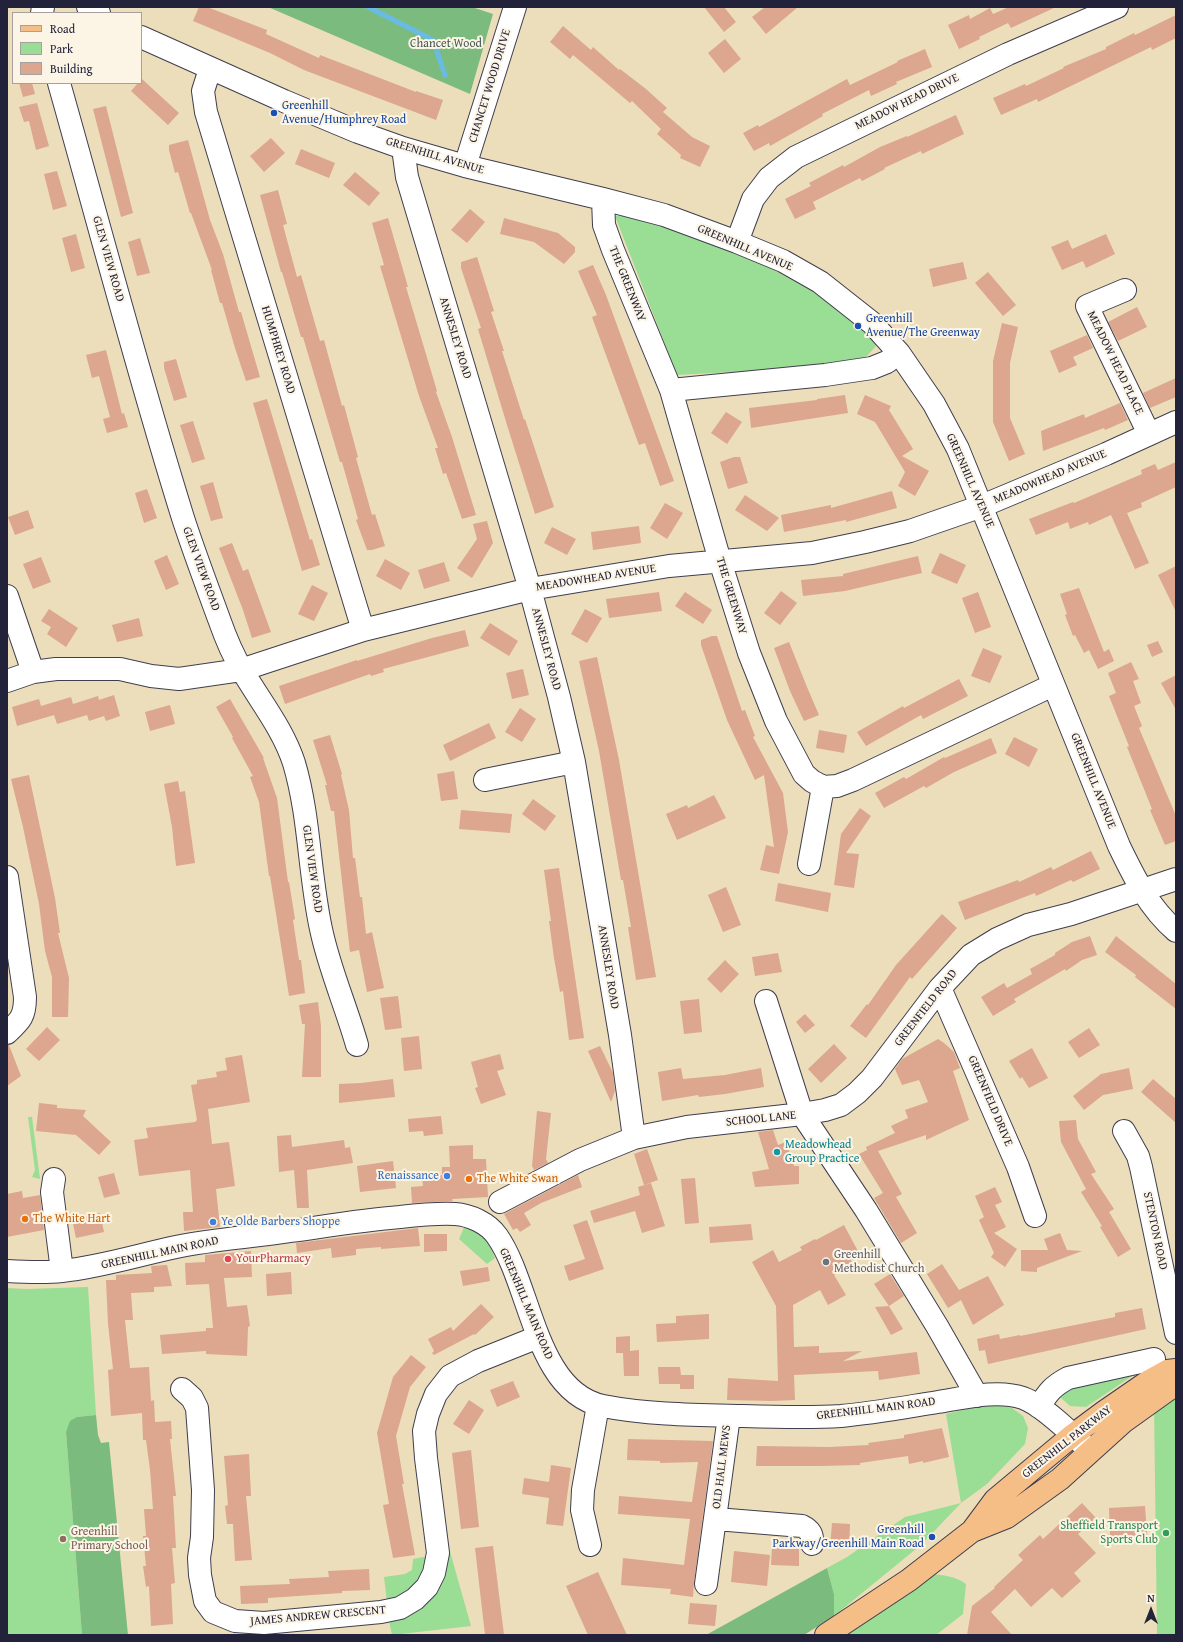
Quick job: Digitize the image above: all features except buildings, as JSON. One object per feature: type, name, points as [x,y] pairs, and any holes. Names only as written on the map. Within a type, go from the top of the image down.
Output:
[{"type":"main road","name":"GREENHILL PARKWAY","points":[[826,1635],[909,1580],[972,1531],[995,1500],[1073,1435],[1149,1381],[1168,1371],[1176,1370]]},
{"type":"main road","name":"GREENHILL PARKWAY","points":[[972,1531],[1007,1517],[1060,1479],[1090,1450],[1123,1422],[1176,1384]]},
{"type":"street","points":[[88,7],[97,12]]},
{"type":"street","name":"CHANCET WOOD DRIVE","points":[[465,166],[515,7]]},
{"type":"street","name":"MEADOW HEAD DRIVE","points":[[737,242],[753,199],[769,178],[796,157],[1008,54],[1117,7]]},
{"type":"street","name":"GREENHILL AVENUE","points":[[142,37],[358,132],[403,148],[465,166],[603,198],[664,215],[737,242],[783,261],[820,282],[872,323],[899,352],[934,404],[955,442],[1118,846],[1142,891],[1166,922],[1176,930]]},
{"type":"street","name":"HUMPHREY ROAD","points":[[210,68],[203,91],[206,112],[363,630]]},
{"type":"street","name":"GLEN VIEW ROAD","points":[[59,84],[146,393],[184,521],[224,634],[241,670],[260,697],[280,732],[293,761],[303,800],[320,927],[328,959],[341,991],[357,1045]]},
{"type":"street","name":"ANNESLEY ROAD","points":[[403,148],[407,177],[530,589],[559,697],[574,762],[620,1035],[634,1138]]},
{"type":"street","name":"THE GREENWAY","points":[[603,198],[604,225],[671,390],[720,561],[749,653],[776,721],[804,774],[812,781],[823,787]]},
{"type":"street","name":"MEADOW HEAD PLACE","points":[[1124,290],[1087,306],[1149,434]]},
{"type":"street","points":[[671,390],[824,375],[864,369],[887,362],[899,352]]},
{"type":"street","name":"MEADOWHEAD AVENUE","points":[[7,681],[33,672],[56,669],[120,669],[151,676],[178,679],[241,670],[363,630],[530,589],[669,566],[812,553],[865,542],[910,531],[982,506],[1176,422]]},
{"type":"street","points":[[7,596],[33,672]]},
{"type":"street","points":[[809,864],[823,787],[837,786],[853,780],[1053,685]]},
{"type":"street","points":[[485,780],[574,762]]},
{"type":"street","points":[[7,877],[25,997],[25,1010],[20,1021],[7,1033]]},
{"type":"street","name":"GREENFIELD ROAD","points":[[802,1114],[826,1110],[841,1105],[857,1093],[872,1078],[940,988],[971,955],[997,939],[1028,925],[1071,914],[1176,879]]},
{"type":"street","name":"GREENFIELD DRIVE","points":[[940,988],[1018,1167],[1035,1216]]},
{"type":"street","points":[[766,1001],[802,1114]]},
{"type":"street","name":"SCHOOL LANE","points":[[500,1202],[580,1160],[634,1138],[702,1125],[802,1114],[870,1217],[937,1326],[977,1396]]},
{"type":"street","name":"STENTON ROAD","points":[[1124,1131],[1138,1156],[1142,1167],[1176,1333]]},
{"type":"street","points":[[54,1179],[52,1192],[62,1271]]},
{"type":"street","name":"GREENHILL MAIN ROAD","points":[[7,1271],[62,1271],[104,1264],[195,1243],[363,1220],[423,1214],[455,1214],[474,1218],[497,1236],[517,1278],[538,1337],[552,1367],[568,1387],[582,1398],[598,1405],[626,1410],[729,1416],[810,1417],[841,1416],[977,1396],[1005,1395],[1022,1398],[1039,1407],[1090,1450]]},
{"type":"street","name":"JAMES ANDREW CRESCENT","points":[[182,1389],[192,1398],[197,1408],[203,1490],[202,1537],[199,1558],[200,1575],[205,1601],[213,1612],[235,1621],[264,1623],[382,1612],[400,1608],[415,1599],[427,1587],[434,1574],[438,1553],[424,1431],[428,1414],[436,1394],[450,1376],[478,1361],[538,1337]]},
{"type":"street","points":[[1039,1407],[1048,1392],[1058,1383],[1068,1378],[1154,1359]]},
{"type":"street","points":[[590,1545],[582,1510],[583,1490],[598,1405]]},
{"type":"street","name":"OLD HALL MEWS","points":[[706,1584],[729,1416]]},
{"type":"street","name":"OLD HALL MEWS","points":[[716,1519],[802,1526],[813,1536],[812,1544]]},
{"type":"green space","name":"Chancet Wood","points":[[268,7],[472,7],[493,14],[470,94]]},
{"type":"green space","points":[[615,216],[629,216],[685,231],[752,258],[823,297],[872,334],[876,346],[866,357],[824,367],[677,375]]},
{"type":"green space","points":[[28,1117],[32,1117],[40,1179],[32,1177],[35,1170]]},
{"type":"green space","points":[[466,1223],[487,1238],[495,1258],[487,1264],[459,1239]]},
{"type":"green space","name":"Greenhill Primary School","points":[[88,1287],[96,1415],[77,1417],[66,1432],[82,1635],[7,1635],[7,1288],[27,1289]]},
{"type":"green space","points":[[1144,1368],[1086,1407],[1070,1406],[1061,1398],[1061,1392],[1064,1384]]},
{"type":"green space","name":"Sheffield Transport Sports Club","points":[[1176,1391],[1176,1635],[1157,1635],[1154,1404]]},
{"type":"green space","points":[[992,1403],[1012,1408],[1023,1416],[1028,1428],[1025,1444],[987,1484],[961,1503],[946,1414]]},
{"type":"green space","points":[[96,1415],[98,1435],[101,1443],[109,1442],[128,1635],[82,1635],[66,1432],[70,1421],[77,1417]]},
{"type":"green space","points":[[961,1503],[922,1544],[834,1616],[834,1594],[827,1568],[847,1557],[905,1517]]},
{"type":"green space","points":[[449,1548],[471,1626],[392,1635],[389,1621],[402,1619],[420,1610],[439,1585]]},
{"type":"green space","points":[[429,1556],[429,1569],[408,1593],[387,1602],[384,1577],[405,1574],[412,1570],[413,1559]]},
{"type":"green space","points":[[827,1568],[834,1594],[834,1616],[804,1635],[706,1635]]},
{"type":"green space","points":[[930,1574],[944,1575],[962,1581],[966,1584],[963,1614],[936,1635],[842,1635]]},
{"type":"waterway","points":[[368,7],[433,40],[445,75]]},
{"type":"place","name":"Greenhill Avenue/Humphrey Road","points":[[274,113]]},
{"type":"place","name":"Greenhill Avenue/The Greenway","points":[[858,326]]},
{"type":"place","name":"Meadowhead Group Practice","points":[[777,1152]]},
{"type":"place","name":"Renaissance","points":[[447,1176]]},
{"type":"place","name":"The White Swan","points":[[469,1179]]},
{"type":"place","name":"The White Hart","points":[[25,1219]]},
{"type":"place","name":"Ye Olde Barbers Shoppe","points":[[213,1222]]},
{"type":"place","name":"YourPharmacy","points":[[228,1259]]},
{"type":"place","name":"Greenhill Methodist Church","points":[[826,1262]]},
{"type":"place","name":"Sheffield Transport Sports Club","points":[[1166,1533]]},
{"type":"place","name":"Greenhill Parkway/Greenhill Main Road","points":[[932,1537]]},
{"type":"place","name":"Greenhill Primary School","points":[[63,1539]]}]
